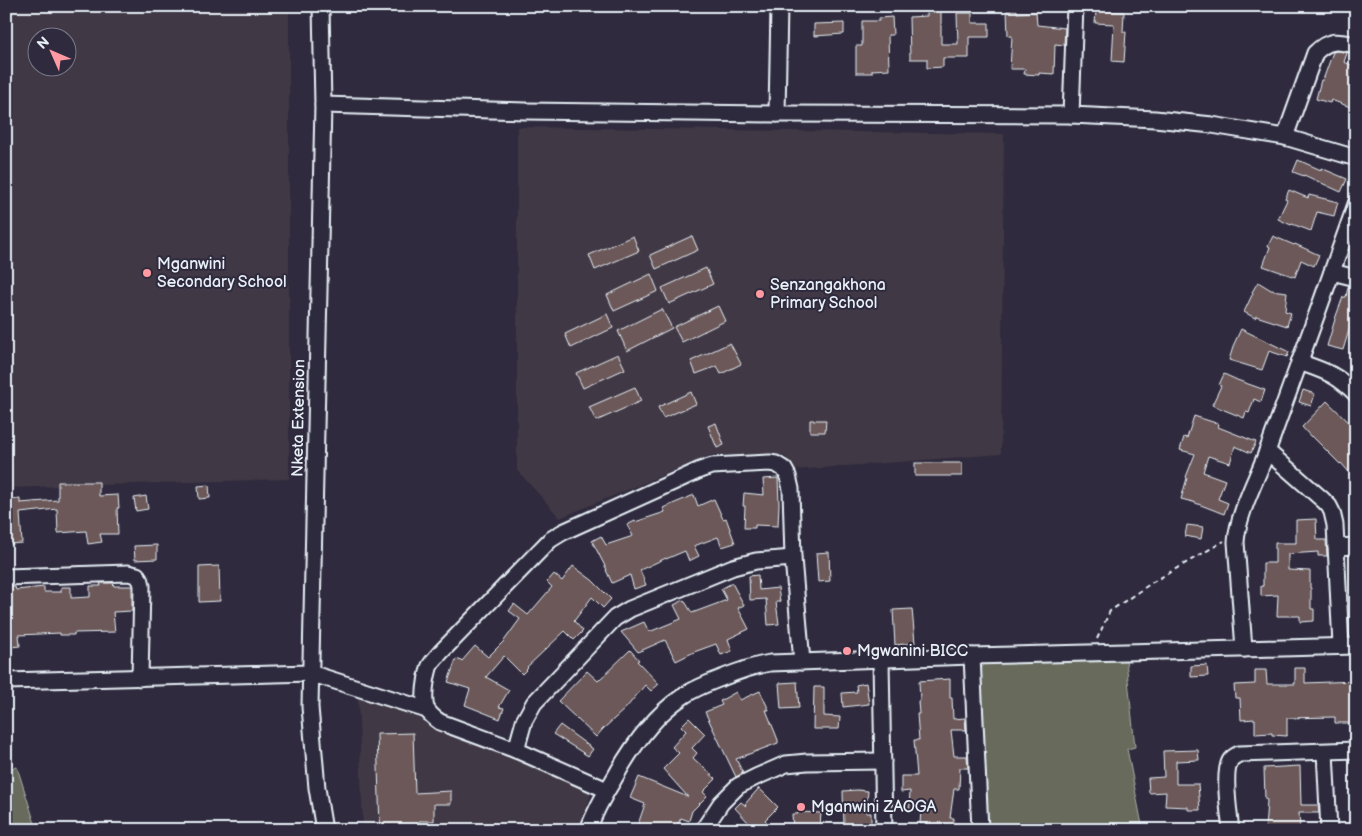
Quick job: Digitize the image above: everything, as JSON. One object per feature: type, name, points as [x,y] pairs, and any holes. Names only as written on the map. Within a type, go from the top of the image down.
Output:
[{"type":"street","name":"Nketa Extension","points":[[321,6],[323,105],[310,707],[317,788],[323,829]]},
{"type":"street","points":[[776,114],[779,6]]},
{"type":"street","points":[[1071,115],[1075,6]]},
{"type":"street","points":[[1285,136],[1315,53],[1332,42],[1338,41],[1356,45]]},
{"type":"street","points":[[323,105],[526,111],[1071,115],[1154,119],[1212,125],[1285,136],[1356,158]]},
{"type":"street","points":[[1244,649],[1236,542],[1237,533],[1242,514],[1267,451],[1356,204]]},
{"type":"street","points":[[1332,272],[1356,278]]},
{"type":"street","points":[[1299,362],[1330,373],[1344,382],[1356,394]]},
{"type":"street","points":[[588,830],[593,815],[633,746],[656,719],[680,698],[742,669],[770,663],[1349,646],[1334,518],[1329,506],[1267,451]]},
{"type":"street","points":[[607,790],[516,750],[440,722],[433,718],[427,710],[425,702],[430,668],[441,652],[542,548],[563,532],[712,466],[776,464],[784,469],[791,489],[793,558],[802,662]]},
{"type":"street","points":[[1336,547],[1356,546]]},
{"type":"street","points":[[516,750],[524,721],[534,703],[620,614],[733,566],[756,561],[793,558]]},
{"type":"street","points":[[6,577],[128,573],[137,575],[142,586],[140,678]]},
{"type":"street","points":[[972,656],[980,830]]},
{"type":"street","points":[[881,660],[884,830]]},
{"type":"street","points":[[6,681],[310,674],[427,710]]},
{"type":"street","points":[[1231,830],[1227,783],[1228,764],[1235,756],[1239,754],[1356,750]]},
{"type":"street","points":[[1325,752],[1329,830]]},
{"type":"street","points":[[703,830],[721,802],[738,786],[786,764],[883,761]]},
{"type":"path","points":[[1091,653],[1110,611],[1154,582],[1237,533]]},
{"type":"shaded area","name":"Mganwini Secondary School","points":[[6,6],[289,6],[289,479],[6,488]]},
{"type":"shaded area","name":"Senzangakhona Primary School","points":[[517,127],[1004,134],[1001,454],[794,470],[785,456],[711,455],[560,518],[517,470]]},
{"type":"shaded area","points":[[358,696],[415,716],[592,792],[578,830],[363,830]]},
{"type":"green space","points":[[1126,660],[1135,747],[1127,749],[1143,830],[988,830],[980,675],[982,667],[986,663]]},
{"type":"green space","points":[[17,767],[37,830],[6,830],[6,769]]},
{"type":"building","points":[[1007,10],[1017,10],[1017,13],[1036,12],[1037,25],[1065,28],[1064,45],[1055,44],[1054,74],[1024,74],[1025,69],[1010,69],[1012,36],[1008,36]]},
{"type":"building","points":[[941,11],[941,44],[958,44],[957,13],[972,13],[972,23],[989,23],[989,37],[969,37],[969,58],[943,58],[943,67],[927,68],[927,59],[910,59],[909,17],[927,16],[927,12]]},
{"type":"building","points":[[1096,11],[1124,12],[1123,32],[1126,32],[1124,62],[1112,61],[1114,24],[1095,23]]},
{"type":"building","points":[[892,17],[893,35],[888,35],[889,69],[872,70],[872,73],[856,73],[856,46],[862,46],[862,21],[879,21],[879,18]]},
{"type":"building","points":[[844,23],[844,34],[814,36],[814,24]]},
{"type":"building","points":[[1333,52],[1347,53],[1344,62],[1356,67],[1356,109],[1331,100],[1330,103],[1316,99],[1321,80],[1323,80]]},
{"type":"building","points":[[1298,160],[1347,179],[1341,192],[1293,172]]},
{"type":"building","points":[[1289,190],[1308,198],[1309,195],[1338,202],[1334,216],[1317,212],[1311,231],[1278,219],[1287,200],[1285,199]]},
{"type":"building","points":[[633,236],[639,251],[595,270],[589,255]]},
{"type":"building","points":[[692,236],[698,250],[656,269],[650,255]]},
{"type":"building","points":[[1273,236],[1319,255],[1314,266],[1301,260],[1295,277],[1263,266],[1270,247],[1268,246]]},
{"type":"building","points":[[706,268],[713,284],[669,304],[662,288]]},
{"type":"building","points":[[651,274],[658,291],[614,311],[607,295]]},
{"type":"building","points":[[1258,282],[1271,290],[1287,292],[1285,311],[1291,313],[1287,326],[1256,316],[1255,318],[1244,312]]},
{"type":"building","points":[[1348,287],[1356,290],[1356,307],[1343,350],[1327,346],[1336,316],[1343,297],[1346,297]]},
{"type":"building","points":[[718,306],[725,321],[682,342],[674,327]]},
{"type":"building","points":[[662,309],[672,328],[627,351],[618,331]]},
{"type":"building","points":[[607,314],[613,328],[571,348],[565,334]]},
{"type":"building","points":[[1241,329],[1289,352],[1287,357],[1269,351],[1262,370],[1229,360]]},
{"type":"building","points":[[730,343],[741,364],[721,374],[717,366],[696,374],[691,361]]},
{"type":"building","points":[[618,354],[625,369],[583,388],[576,373]]},
{"type":"building","points":[[1224,374],[1265,390],[1261,402],[1254,399],[1249,413],[1246,412],[1244,418],[1212,405],[1221,386],[1219,385]]},
{"type":"building","points":[[635,387],[641,401],[596,421],[589,407]]},
{"type":"building","points":[[1303,390],[1315,394],[1311,406],[1299,402]]},
{"type":"building","points":[[691,392],[696,404],[663,418],[658,407]]},
{"type":"building","points":[[1327,401],[1356,429],[1356,480],[1341,463],[1302,427]]},
{"type":"building","points":[[1194,416],[1219,424],[1218,427],[1256,442],[1251,453],[1235,446],[1230,463],[1208,456],[1203,472],[1225,480],[1218,499],[1228,503],[1224,514],[1181,499],[1186,477],[1195,454],[1180,450],[1184,437],[1187,438]]},
{"type":"building","points":[[810,420],[826,420],[825,432],[810,432]]},
{"type":"building","points":[[716,423],[724,445],[717,448],[708,426]]},
{"type":"building","points":[[915,463],[962,463],[962,476],[915,476]]},
{"type":"building","points":[[778,478],[778,526],[755,525],[755,528],[744,528],[744,493],[764,495],[763,479]]},
{"type":"building","points":[[58,482],[99,482],[99,496],[118,495],[118,534],[100,534],[102,542],[88,544],[86,531],[58,533],[57,509],[20,513],[22,543],[10,544],[7,500],[20,499],[20,503],[58,500]]},
{"type":"building","points":[[209,485],[210,498],[199,499],[198,486]]},
{"type":"building","points":[[694,495],[698,506],[714,499],[723,519],[726,518],[735,543],[722,547],[718,537],[694,546],[699,556],[689,561],[685,551],[666,558],[640,570],[646,585],[634,589],[630,575],[612,583],[592,541],[601,536],[606,545],[633,536],[627,525],[665,512],[663,508]]},
{"type":"building","points":[[146,496],[148,509],[136,511],[134,498]]},
{"type":"building","points":[[1316,519],[1317,540],[1326,540],[1327,556],[1318,556],[1318,552],[1288,554],[1288,570],[1310,571],[1311,609],[1314,609],[1314,621],[1300,622],[1300,616],[1277,616],[1278,595],[1261,596],[1263,563],[1275,563],[1275,543],[1296,543],[1296,520]]},
{"type":"building","points":[[1187,525],[1203,527],[1201,539],[1185,536]]},
{"type":"building","points":[[157,545],[157,559],[135,560],[134,546]]},
{"type":"building","points":[[829,552],[830,581],[818,582],[816,553]]},
{"type":"building","points":[[219,566],[220,601],[199,602],[199,567]]},
{"type":"building","points":[[573,566],[592,580],[611,599],[603,608],[592,597],[574,621],[583,631],[574,640],[565,631],[522,674],[504,656],[486,677],[509,690],[499,707],[504,708],[500,719],[465,705],[470,689],[448,682],[456,659],[462,661],[475,646],[488,657],[504,641],[520,619],[509,611],[514,604],[528,615],[552,587],[547,582],[554,574],[562,581]]},
{"type":"building","points":[[758,575],[759,590],[778,588],[780,602],[776,602],[779,624],[768,625],[766,599],[750,600],[749,576]]},
{"type":"building","points":[[100,583],[113,583],[114,586],[132,586],[132,611],[113,612],[115,632],[74,633],[74,635],[60,635],[60,633],[19,635],[20,646],[10,647],[6,615],[6,587],[15,587],[16,590],[44,587],[44,592],[61,592],[61,587],[71,587],[71,598],[90,597],[90,586],[101,586]]},
{"type":"building","points":[[732,583],[744,605],[738,608],[749,629],[728,639],[732,651],[721,655],[716,644],[676,661],[665,640],[638,652],[621,632],[644,622],[649,632],[681,619],[674,605],[684,600],[692,613],[727,600],[721,589]]},
{"type":"building","points":[[912,609],[915,643],[895,645],[893,610]]},
{"type":"building","points":[[630,650],[639,660],[637,661],[659,684],[651,691],[645,685],[626,708],[596,737],[558,701],[587,671],[598,681]]},
{"type":"building","points":[[1207,665],[1208,676],[1191,677],[1191,666]]},
{"type":"building","points":[[1295,668],[1305,668],[1305,683],[1356,681],[1356,723],[1335,723],[1335,717],[1287,718],[1287,736],[1272,735],[1272,733],[1255,734],[1255,719],[1241,720],[1240,698],[1235,698],[1234,685],[1255,684],[1255,670],[1266,670],[1267,684],[1295,684]]},
{"type":"building","points":[[950,679],[953,719],[965,718],[966,730],[951,730],[954,756],[967,756],[968,768],[960,768],[959,789],[954,789],[950,818],[954,818],[953,827],[943,826],[943,824],[920,824],[921,809],[909,809],[910,791],[901,792],[901,776],[917,776],[914,740],[919,740],[917,714],[919,714],[918,701],[920,700],[919,681]]},
{"type":"building","points":[[797,682],[799,708],[781,709],[779,683]]},
{"type":"building","points":[[866,683],[869,704],[843,707],[842,693],[857,692],[856,685]]},
{"type":"building","points":[[814,687],[824,687],[824,716],[840,717],[839,729],[813,729]]},
{"type":"building","points":[[760,691],[769,710],[766,710],[778,743],[736,759],[743,773],[736,777],[705,712],[722,705],[720,701],[736,692],[740,700]]},
{"type":"building","points":[[689,718],[705,734],[692,748],[697,753],[693,758],[716,779],[703,792],[707,796],[692,811],[689,821],[681,818],[675,830],[636,830],[645,804],[630,798],[639,777],[688,797],[663,769],[679,753],[672,747],[686,731],[681,726]]},
{"type":"building","points":[[560,725],[593,749],[588,756],[553,734]]},
{"type":"building","points":[[413,733],[415,793],[451,791],[451,804],[434,804],[434,821],[419,821],[419,830],[380,830],[377,734]]},
{"type":"building","points":[[1198,750],[1199,760],[1176,761],[1176,784],[1198,784],[1200,810],[1188,810],[1188,807],[1165,806],[1166,792],[1149,793],[1148,778],[1164,777],[1163,751]]},
{"type":"building","points":[[1300,766],[1301,805],[1318,805],[1319,813],[1299,813],[1300,830],[1265,830],[1267,800],[1265,799],[1264,768]]},
{"type":"building","points":[[759,788],[778,807],[765,820],[774,830],[740,830],[748,822],[735,808],[741,802],[746,806],[745,804]]},
{"type":"building","points":[[843,791],[868,791],[866,813],[871,813],[871,826],[844,827]]},
{"type":"building","points":[[798,812],[821,813],[820,826],[806,825],[806,830],[793,830],[792,814],[798,814]]},
{"type":"place","name":"Mganwini Secondary School","points":[[147,273]]},
{"type":"place","name":"Senzangakhona Primary School","points":[[760,294]]},
{"type":"place","name":"Mgwanini BICC","points":[[847,651]]},
{"type":"place","name":"Mganwini ZAOGA","points":[[801,807]]}]
